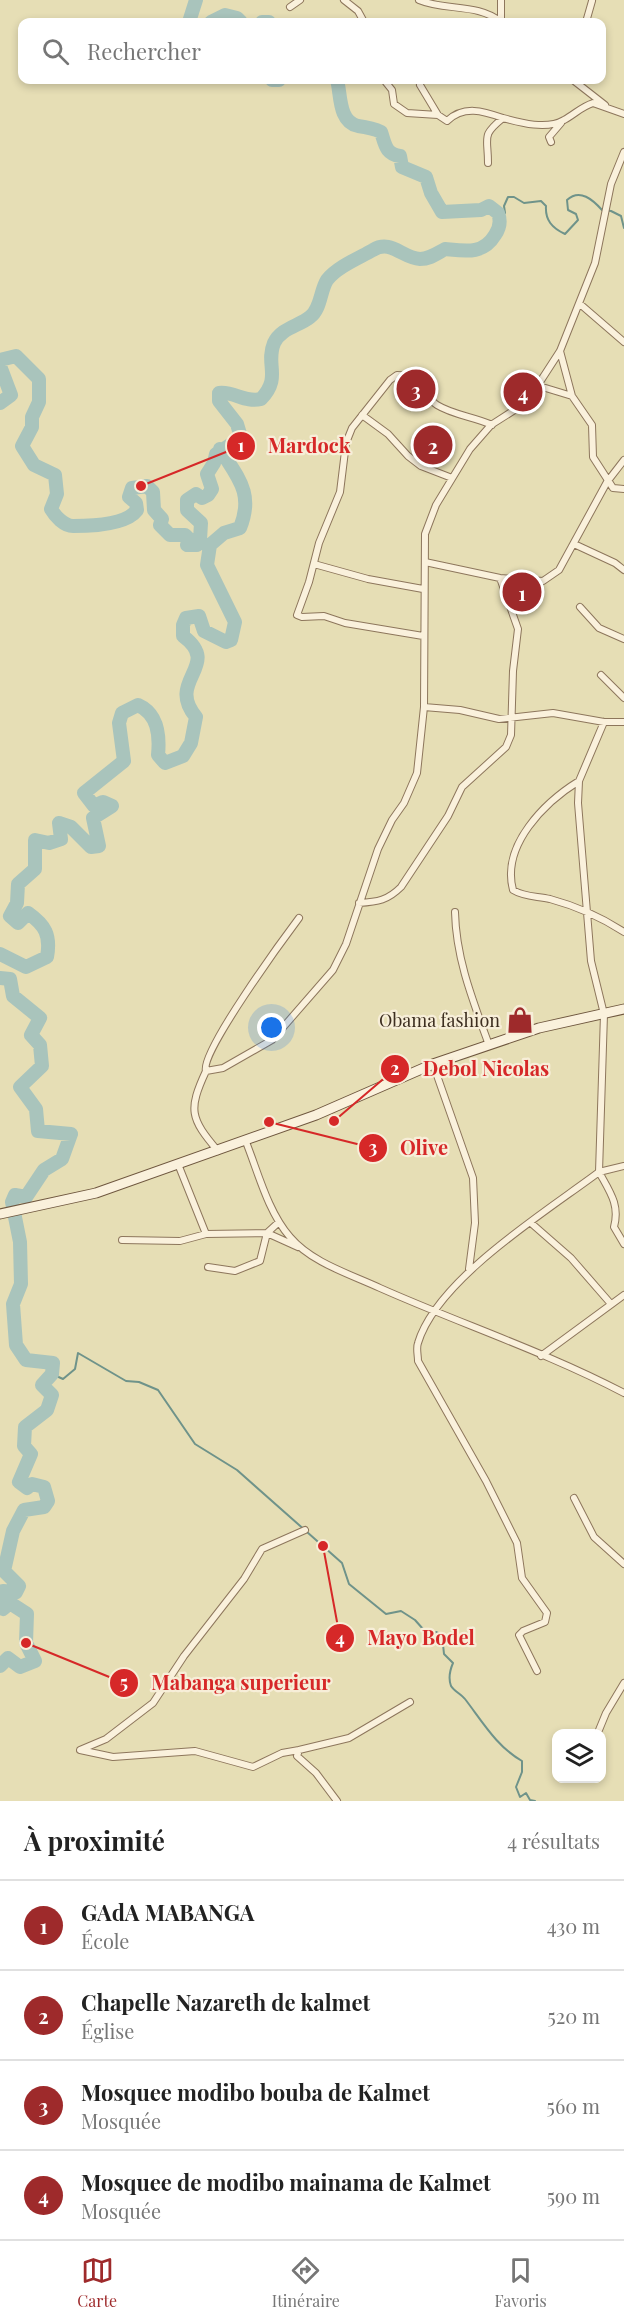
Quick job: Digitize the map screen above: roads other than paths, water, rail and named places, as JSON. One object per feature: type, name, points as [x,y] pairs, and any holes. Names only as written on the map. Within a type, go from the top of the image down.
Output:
[{"type":"street","points":[[290,7],[300,0]]},
{"type":"street","points":[[344,0],[358,11],[362,18]]},
{"type":"street","points":[[419,0],[435,7],[483,12],[494,18]]},
{"type":"street","points":[[435,7],[445,0]]},
{"type":"street","points":[[501,0],[501,18]]},
{"type":"street","points":[[587,18],[592,1]]},
{"type":"street","points":[[387,84],[392,90],[394,104],[407,113],[438,115]]},
{"type":"street","points":[[578,84],[609,109]]},
{"type":"street","points":[[420,85],[438,115],[447,121],[455,114],[468,109],[536,125],[562,122]]},
{"type":"street","points":[[551,142],[549,137],[562,122],[577,110],[593,103],[624,114]]},
{"type":"street","points":[[488,163],[486,140],[489,131],[491,126],[503,118]]},
{"type":"street","points":[[206,1071],[223,1068],[272,1040],[333,970],[346,944],[378,849],[392,820],[404,803],[417,773],[424,707],[424,534],[436,505],[470,449],[492,425],[527,402],[560,351],[594,264],[604,211],[624,152]]},
{"type":"street","points":[[580,304],[624,342]]},
{"type":"street","points":[[560,351],[572,396],[592,425],[593,457],[607,482],[613,488],[624,489]]},
{"type":"street","points":[[423,636],[345,623],[324,616],[298,617],[319,543],[340,492],[346,443],[352,428],[390,380],[403,375],[414,379],[427,390],[436,405],[492,425]]},
{"type":"street","points":[[538,386],[572,396]]},
{"type":"street","points":[[362,415],[388,434],[408,456],[421,465],[452,478]]},
{"type":"street","points":[[425,562],[500,578],[543,581],[559,570],[607,482],[624,460]]},
{"type":"street","points":[[574,544],[615,563],[624,570]]},
{"type":"street","points":[[314,564],[368,579],[423,590]]},
{"type":"street","points":[[359,903],[378,902],[391,897],[401,887],[448,816],[462,787],[506,747],[512,735],[518,629],[500,578]]},
{"type":"street","points":[[580,607],[598,628],[624,639]]},
{"type":"street","points":[[601,675],[624,698]]},
{"type":"street","points":[[424,707],[512,718],[553,713],[604,722],[624,722]]},
{"type":"street","points":[[604,722],[579,781],[578,803],[591,961],[604,1014],[599,1172],[616,1202],[617,1215],[614,1227],[624,1244]]},
{"type":"street","points":[[579,781],[556,795],[520,839],[510,880],[513,890],[520,895],[548,899],[586,911],[624,932]]},
{"type":"street","points":[[455,912],[456,943],[465,981],[489,1045]]},
{"type":"street","points":[[218,1151],[199,1129],[193,1117],[194,1098],[206,1071],[205,1063],[225,1026],[269,956],[299,918]]},
{"type":"street","points":[[8,1212],[96,1193],[246,1142],[316,1115],[433,1064],[539,1028],[624,1009]]},
{"type":"street","points":[[433,1064],[473,1178],[475,1223],[468,1270]]},
{"type":"street","points":[[246,1142],[279,1222],[301,1249]]},
{"type":"street","points":[[178,1164],[206,1234]]},
{"type":"street","points":[[537,1671],[519,1635],[545,1622],[547,1613],[522,1578],[517,1543],[486,1481],[418,1361],[417,1343],[435,1312],[468,1270],[599,1172],[624,1166]]},
{"type":"street","points":[[208,1267],[235,1271],[260,1261],[267,1233],[279,1222]]},
{"type":"street","points":[[531,1224],[571,1258],[611,1304]]},
{"type":"street","points":[[122,1240],[180,1240],[206,1234],[267,1233],[322,1262],[624,1393]]},
{"type":"street","points":[[541,1356],[624,1295]]},
{"type":"street","points":[[574,1498],[594,1537],[606,1551],[624,1564]]},
{"type":"street","points":[[304,1530],[262,1549],[244,1579],[184,1656],[153,1703],[106,1738],[80,1750],[113,1757],[195,1751],[253,1767],[282,1753],[349,1738],[410,1702]]},
{"type":"street","points":[[600,1729],[621,1694],[624,1683]]},
{"type":"street","points":[[299,1750],[297,1756],[316,1773],[337,1801]]},
{"type":"waterway","points":[[190,18],[196,0]]},
{"type":"waterway","points":[[219,18],[225,15],[237,18]]},
{"type":"waterway","points":[[0,360],[16,356],[39,379],[39,402],[32,417],[32,427],[22,446],[34,465],[55,475],[57,494],[51,509],[60,520],[70,526],[80,526],[107,524],[125,519],[137,510],[136,503],[129,497],[132,488],[147,486],[153,492],[154,510],[162,519],[160,525],[170,535],[185,535],[189,539],[187,545],[197,545],[200,540],[201,523],[187,510],[187,500],[196,494],[202,498],[208,495],[212,489],[207,474],[214,463],[216,454],[236,441],[240,434],[237,424],[219,401],[219,393],[255,400],[261,399],[271,384],[271,358],[277,338],[314,314],[327,280],[348,263],[379,247],[391,248],[420,259],[430,257],[445,249],[479,249],[490,241],[499,227],[498,213],[489,206],[481,210],[442,212],[431,193],[426,177],[402,167],[400,156],[388,150],[381,132],[358,126],[347,119],[338,84]]},
{"type":"waterway","points":[[500,218],[505,213],[504,206],[508,197],[514,197],[524,203],[541,201],[546,206],[550,223],[565,234],[578,220],[576,214],[568,210],[567,200],[581,195],[590,199],[602,210],[621,216],[624,228]]},
{"type":"waterway","points":[[0,366],[11,395],[0,403]]},
{"type":"waterway","points":[[0,954],[26,967],[47,957],[48,943],[43,926],[28,913],[18,923],[10,916],[17,903],[18,884],[35,869],[35,840],[49,843],[61,839],[59,823],[71,827],[91,847],[99,846],[93,818],[112,806],[103,802],[94,806],[84,793],[124,761],[119,723],[122,713],[138,705],[150,714],[158,733],[158,755],[165,763],[183,756],[191,743],[196,717],[188,704],[187,693],[198,656],[194,647],[183,636],[183,625],[186,618],[199,616],[204,631],[226,642],[231,640],[235,622],[207,565],[210,545],[224,533],[240,528],[244,516],[245,495],[242,486],[220,449]]},
{"type":"waterway","points":[[0,978],[10,979],[13,996],[40,1018],[31,1035],[40,1045],[42,1066],[20,1087],[36,1109],[38,1131],[71,1134],[62,1159],[44,1170],[26,1197],[15,1195],[12,1202],[20,1242],[21,1284],[13,1304],[16,1345],[26,1360],[53,1363],[52,1374],[42,1385],[52,1395],[47,1410],[25,1427],[24,1446],[31,1454],[19,1482],[27,1488],[32,1484],[44,1487],[48,1501],[44,1507],[24,1510],[13,1531],[4,1571],[19,1586],[16,1592],[3,1591],[0,1595]]},
{"type":"waterway","points":[[52,1374],[63,1379],[75,1369],[78,1353],[126,1381],[139,1382],[158,1390],[195,1444],[237,1470],[342,1563],[349,1584],[386,1614],[401,1611],[415,1620],[431,1638],[436,1632],[442,1635],[444,1654],[453,1663],[450,1674],[451,1686],[465,1699],[497,1741],[522,1761],[522,1772],[516,1787],[520,1797],[526,1793],[530,1800],[535,1801]]},
{"type":"waterway","points":[[0,1607],[3,1609],[10,1603],[27,1614],[26,1643],[35,1661],[20,1667],[8,1658],[0,1666]]},
{"type":"place","name":"Mosquee modibo bouba de Kalmet","points":[[416,389]]},
{"type":"place","name":"Mosquee de modibo mainama de Kalmet","points":[[523,392]]},
{"type":"place","name":"Chapelle Nazareth de kalmet","points":[[433,445]]},
{"type":"place","name":"Mardock","points":[[141,486]]},
{"type":"place","name":"GAdA MABANGA","points":[[522,592]]},
{"type":"place","name":"Obama fashion","points":[[520,1020]]},
{"type":"place","name":"Debol Nicolas","points":[[334,1121]]},
{"type":"place","name":"Olive","points":[[269,1122]]},
{"type":"place","name":"Mayo Bodel","points":[[323,1546]]},
{"type":"place","name":"Mabanga superieur","points":[[26,1643]]}]
